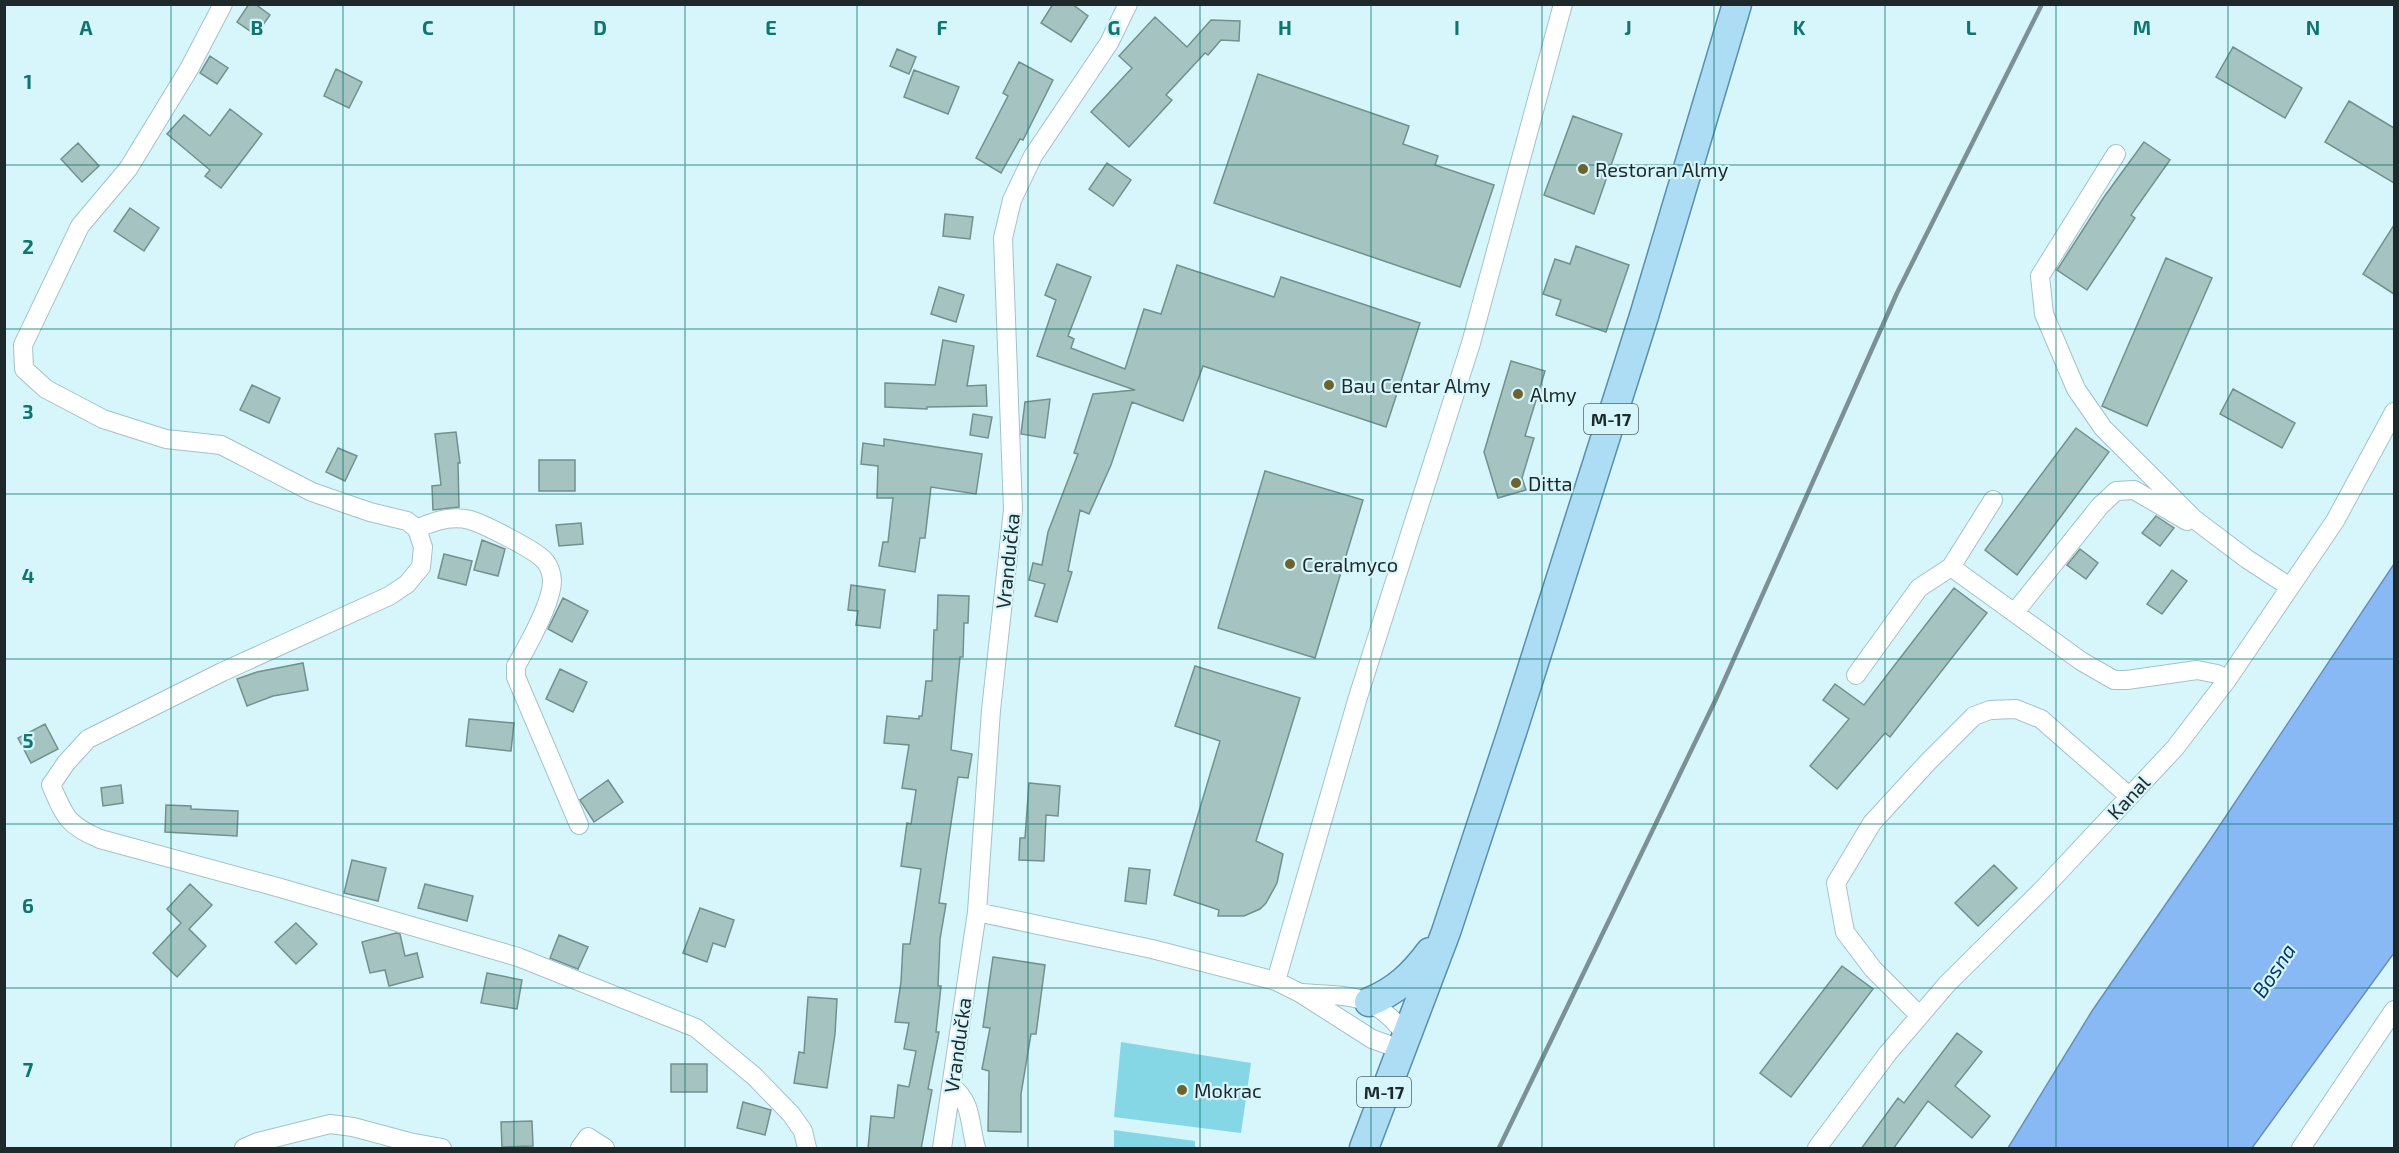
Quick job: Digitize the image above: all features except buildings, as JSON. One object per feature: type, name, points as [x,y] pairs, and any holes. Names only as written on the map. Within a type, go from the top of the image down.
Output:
[{"type":"main road","name":"M-17","points":[[1364,1149],[1446,932],[1513,729],[1644,316],[1737,4]]},
{"type":"main road","points":[[1369,1002],[1390,993],[1404,982],[1446,932]]},
{"type":"street","points":[[223,4],[189,69],[128,169],[80,226],[22,345],[24,369],[46,389],[103,419],[166,439],[221,445],[312,492],[370,512],[407,521],[417,529],[423,547],[421,567],[407,584],[389,596],[222,672],[88,739],[66,763],[51,785],[65,816],[77,830],[100,840],[277,887],[518,957],[696,1028],[754,1076],[791,1114],[803,1131],[807,1149]]},
{"type":"street","name":"Vrandučka","points":[[942,1149],[976,912],[991,710],[1013,510],[1003,238],[1012,200],[1033,156],[1109,43],[1128,4]]},
{"type":"street","points":[[1276,981],[1358,697],[1471,343],[1563,4]]},
{"type":"street","points":[[2116,154],[2040,276],[2043,315],[2076,389],[2103,428],[2194,519],[2247,559],[2290,587]]},
{"type":"street","name":"Kanal","points":[[1817,1149],[1919,1015],[2042,890],[2175,748],[2227,680],[2335,520],[2394,412]]},
{"type":"street","points":[[2015,612],[2100,506],[2116,491],[2134,490],[2184,521],[2194,519]]},
{"type":"street","points":[[1856,675],[1918,588],[1951,567],[1993,500]]},
{"type":"street","points":[[417,529],[435,520],[470,520],[532,551],[544,560],[550,570],[552,579],[547,601],[516,666],[516,677],[579,825]]},
{"type":"street","points":[[1951,567],[2081,661],[2114,680],[2197,670],[2217,674],[2227,680]]},
{"type":"street","points":[[1919,1015],[1873,969],[1845,932],[1836,883],[1872,823],[1928,762],[1974,716],[1990,710],[2016,709],[2041,719],[2129,796]]},
{"type":"street","points":[[976,912],[1152,949],[1276,981],[1300,993],[1372,1039],[1403,1042],[1393,1019],[1381,1008],[1369,1002],[1348,997],[1300,993]]},
{"type":"street","points":[[2301,1149],[2394,1010]]},
{"type":"street","points":[[951,1086],[961,1094],[968,1105],[976,1149]]},
{"type":"street","points":[[244,1149],[258,1142],[330,1124],[352,1127],[442,1149]]},
{"type":"street","points":[[584,1143],[605,1149]]},
{"type":"shaded area","name":"Mokrac","points":[[1121,1042],[1251,1063],[1241,1133],[1114,1117]]},
{"type":"shaded area","name":"Mokrac","points":[[1114,1130],[1195,1141],[1195,1148],[1114,1148]]},
{"type":"water","name":"Bosna","points":[[2394,564],[2394,953],[2252,1148],[2008,1148],[2092,1011],[2208,843]]},
{"type":"railway","points":[[1499,1148],[1716,699],[1897,293],[2042,4]]},
{"type":"place","name":"Restoran Almy","points":[[1583,169]]},
{"type":"place","name":"Bau Centar Almy","points":[[1329,385]]},
{"type":"place","name":"Almy","points":[[1518,394]]},
{"type":"place","name":"Ditta","points":[[1516,483]]},
{"type":"place","name":"Ceralmyco","points":[[1290,564]]},
{"type":"place","name":"Mokrac","points":[[1182,1090]]}]
